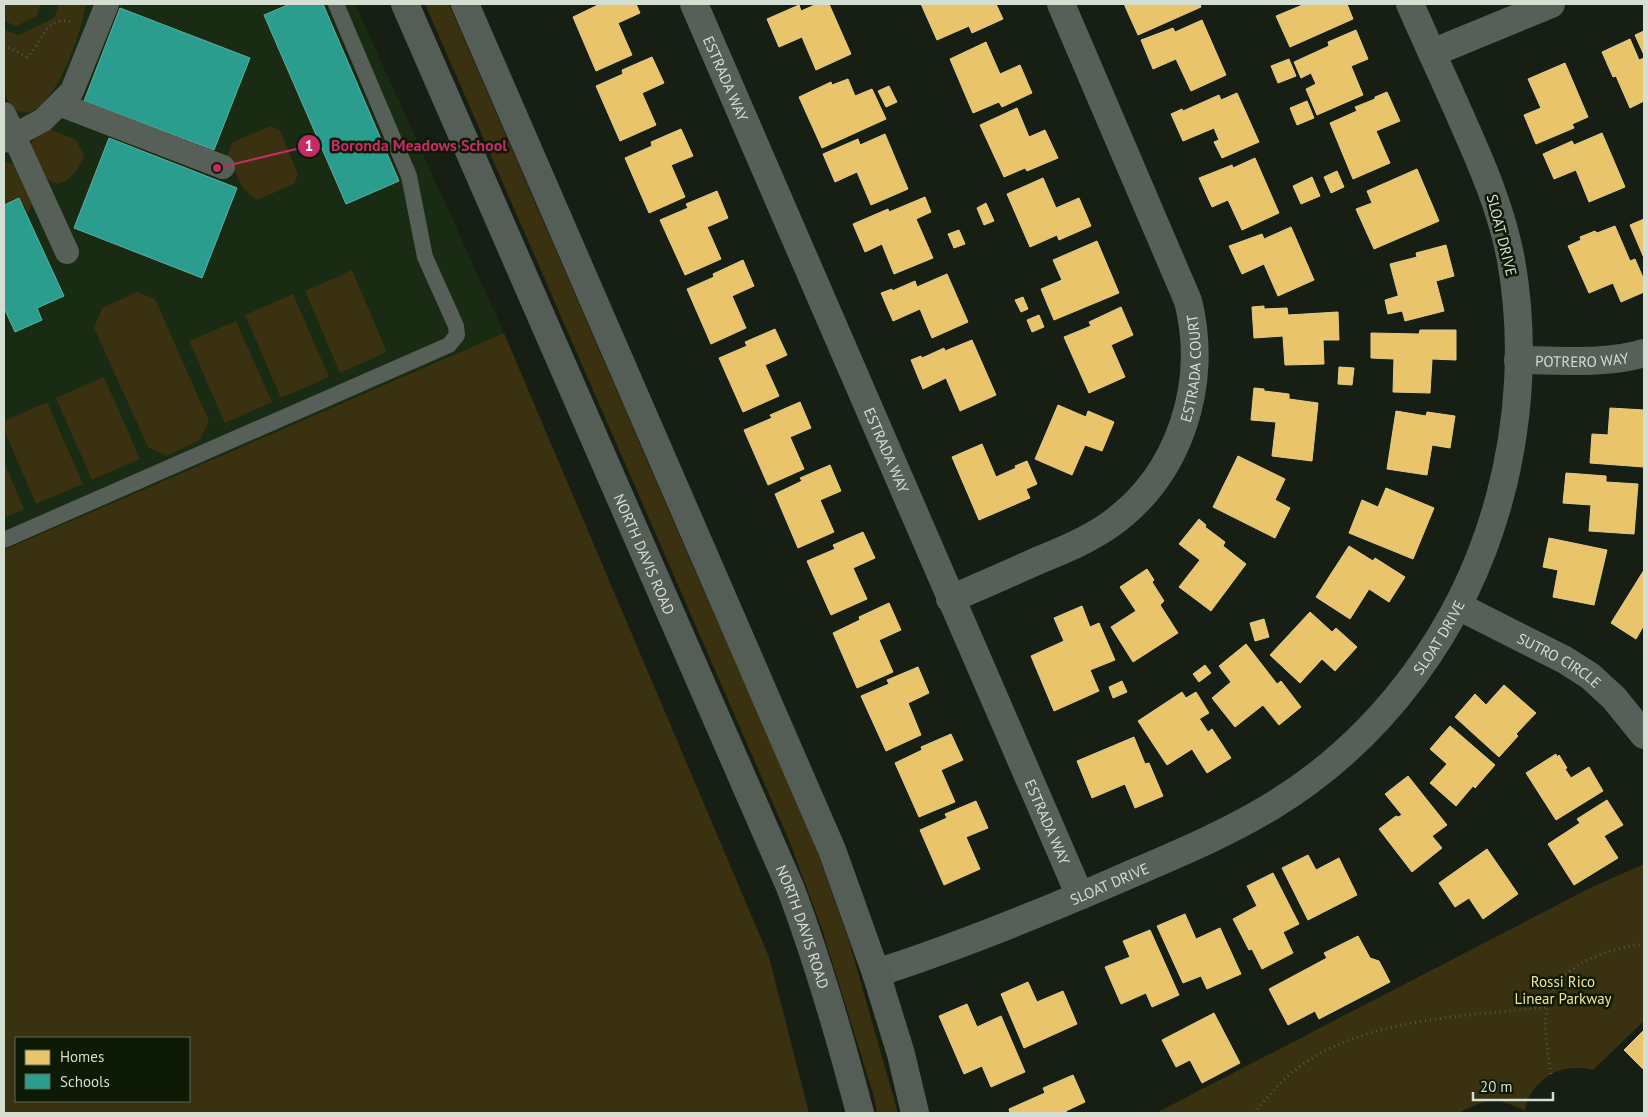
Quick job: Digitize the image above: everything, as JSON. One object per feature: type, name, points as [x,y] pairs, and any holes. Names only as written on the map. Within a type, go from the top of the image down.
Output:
[{"type":"highway","name":"NORTH DAVIS ROAD","points":[[404,4],[790,887],[813,948],[827,993],[860,1113]]},
{"type":"highway","points":[[465,4],[832,850],[876,973],[901,1054],[915,1113]]},
{"type":"street","points":[[9,139],[43,120],[72,91],[106,4]]},
{"type":"street","name":"ESTRADA WAY","points":[[694,4],[1080,896]]},
{"type":"street","name":"ESTRADA COURT","points":[[950,599],[1079,543],[1110,525],[1140,498],[1165,466],[1177,443],[1186,419],[1193,391],[1194,337],[1188,301],[1061,4]]},
{"type":"street","name":"SLOAT DRIVE","points":[[876,973],[1003,928],[1080,896],[1207,840],[1274,805],[1315,776],[1355,742],[1387,708],[1408,684],[1432,650],[1458,606],[1472,579],[1494,519],[1508,462],[1517,402],[1518,360],[1514,282],[1503,227],[1483,167],[1410,4]]},
{"type":"street","points":[[1432,53],[1551,4]]},
{"type":"street","points":[[59,104],[223,167]]},
{"type":"street","points":[[4,114],[9,139],[67,252]]},
{"type":"street","name":"POTRERO WAY","points":[[1518,360],[1596,360],[1644,353]]},
{"type":"street","name":"SUTRO CIRCLE","points":[[1458,606],[1565,660],[1590,676],[1614,698],[1644,736]]},
{"type":"lane","points":[[4,540],[449,345],[457,335],[456,326],[425,257],[409,176],[336,4]]},
{"type":"path","points":[[4,46],[27,57],[32,53],[39,39],[49,28],[61,20],[96,31]]},
{"type":"path","points":[[1551,1074],[1546,1038],[1547,1008],[1554,992],[1564,977],[1579,964],[1597,955],[1644,944]]},
{"type":"path","points":[[1256,1112],[1279,1083],[1300,1066],[1331,1048],[1360,1036],[1401,1025],[1547,1008]]},
{"type":"shaded area","points":[[4,4],[355,4],[504,333],[4,550]]},
{"type":"green space","points":[[4,4],[39,4],[40,7],[36,17],[16,26],[4,21]]},
{"type":"green space","points":[[59,4],[86,4],[68,63],[52,93],[42,104],[30,112],[17,111],[8,101],[4,91],[4,30],[19,35],[54,18]]},
{"type":"green space","points":[[425,4],[449,4],[810,831],[849,941],[898,1113],[877,1113],[874,1097],[822,929],[789,840]]},
{"type":"green space","points":[[271,126],[280,131],[298,174],[295,183],[258,200],[244,190],[227,156],[233,142]]},
{"type":"green space","points":[[49,129],[76,140],[84,155],[74,173],[67,180],[58,184],[43,178],[33,157],[31,146],[38,135]]},
{"type":"green space","points":[[4,161],[13,164],[17,168],[32,204],[28,213],[19,197],[4,204]]},
{"type":"green space","points":[[352,270],[387,352],[340,373],[305,291]]},
{"type":"green space","points":[[137,292],[155,299],[209,421],[200,440],[167,456],[148,447],[94,328],[102,308]]},
{"type":"green space","points":[[293,294],[329,377],[281,398],[245,315]]},
{"type":"green space","points":[[236,321],[272,402],[225,423],[189,341]]},
{"type":"green space","points":[[504,333],[769,957],[809,1113],[4,1113],[4,550]]},
{"type":"green space","points":[[104,377],[140,459],[92,480],[56,398]]},
{"type":"green space","points":[[47,402],[83,484],[36,504],[4,430],[4,421]]},
{"type":"green space","points":[[4,462],[24,509],[4,518]]},
{"type":"green space","name":"Rossi Rico Linear Parkway","points":[[1644,864],[1644,1021],[1593,1070],[1569,1068],[1545,1078],[1529,1096],[1525,1111],[1506,1103],[1491,1101],[1458,1113],[1156,1113],[1590,888]]},
{"type":"building: Homes","points":[[600,4],[636,4],[640,13],[618,23],[632,55],[596,71],[573,17]]},
{"type":"building: Homes","points":[[817,4],[829,4],[851,54],[816,70],[802,37],[779,47],[767,19],[799,5],[801,11]]},
{"type":"building: Homes","points":[[921,4],[996,4],[1003,19],[972,33],[969,26],[937,40]]},
{"type":"building: Homes","points":[[1124,4],[1200,4],[1201,7],[1138,35]]},
{"type":"building: Homes","points":[[1305,4],[1347,4],[1353,19],[1290,47],[1276,16]]},
{"type":"building: Homes","points":[[1202,20],[1226,75],[1191,91],[1176,59],[1153,69],[1141,40],[1173,28],[1175,32]]},
{"type":"building: Homes","points":[[1356,30],[1368,59],[1351,66],[1363,95],[1317,115],[1306,89],[1316,84],[1311,73],[1301,78],[1294,62],[1329,46],[1328,42]]},
{"type":"building: Homes","points":[[1644,31],[1644,55],[1635,35]]},
{"type":"building: Homes","points":[[1630,39],[1639,60],[1644,58],[1644,101],[1630,108],[1616,76],[1613,77],[1602,52]]},
{"type":"building: Homes","points":[[986,42],[1000,74],[1020,65],[1032,93],[1002,107],[999,102],[973,113],[950,59]]},
{"type":"building: Homes","points":[[652,57],[664,83],[642,93],[656,125],[620,141],[596,86],[623,74],[622,70]]},
{"type":"building: Homes","points":[[1289,59],[1296,76],[1278,83],[1271,66]]},
{"type":"building: Homes","points":[[1565,63],[1588,117],[1572,124],[1574,128],[1536,144],[1524,115],[1541,108],[1528,79]]},
{"type":"building: Homes","points":[[848,79],[855,96],[872,89],[886,119],[822,148],[799,97],[831,82],[832,85]]},
{"type":"building: Homes","points":[[889,86],[897,102],[886,107],[878,91]]},
{"type":"building: Homes","points":[[1387,92],[1400,121],[1376,131],[1390,163],[1353,179],[1330,123],[1357,111],[1355,107]]},
{"type":"building: Homes","points":[[1237,93],[1259,142],[1222,158],[1214,142],[1219,140],[1214,128],[1183,141],[1171,114],[1182,109],[1183,111],[1219,95],[1221,100]]},
{"type":"building: Homes","points":[[1307,101],[1314,118],[1297,125],[1290,108]]},
{"type":"building: Homes","points":[[1017,108],[1029,137],[1045,130],[1058,158],[1027,171],[1025,168],[1004,177],[980,125]]},
{"type":"building: Homes","points":[[681,129],[693,156],[671,165],[685,197],[649,213],[625,158],[652,146],[651,142]]},
{"type":"building: Homes","points":[[1602,133],[1625,187],[1589,202],[1576,170],[1554,179],[1543,154],[1572,141],[1574,145]]},
{"type":"building: Homes","points":[[885,134],[908,189],[871,205],[857,172],[835,182],[823,154],[858,139],[860,145]]},
{"type":"building: Homes","points":[[1255,158],[1279,213],[1242,230],[1228,200],[1212,207],[1199,178],[1232,165],[1233,168]]},
{"type":"building: Homes","points":[[1417,169],[1439,221],[1374,249],[1356,209],[1372,203],[1367,191]]},
{"type":"building: Homes","points":[[1337,171],[1344,187],[1331,193],[1324,177]]},
{"type":"building: Homes","points":[[1312,177],[1320,196],[1301,204],[1293,186]]},
{"type":"building: Homes","points":[[1043,178],[1056,208],[1079,198],[1091,226],[1059,240],[1057,235],[1030,247],[1007,194]]},
{"type":"building: Homes","points":[[717,191],[728,218],[707,227],[721,259],[685,275],[660,220],[688,208],[686,204]]},
{"type":"building: Homes","points":[[925,197],[931,212],[916,219],[933,258],[894,274],[882,244],[865,252],[853,224],[888,209],[889,212]]},
{"type":"building: Homes","points":[[986,203],[994,221],[984,225],[977,208]]},
{"type":"building: Homes","points":[[1644,219],[1644,258],[1630,225]]},
{"type":"building: Homes","points":[[1615,226],[1630,261],[1635,259],[1644,280],[1644,292],[1621,302],[1613,283],[1589,293],[1568,246],[1581,240],[1580,237]]},
{"type":"building: Homes","points":[[1291,227],[1314,280],[1278,296],[1264,264],[1242,274],[1229,246],[1262,234],[1264,239]]},
{"type":"building: Homes","points":[[959,230],[965,244],[954,248],[948,234]]},
{"type":"building: Homes","points":[[1097,241],[1119,293],[1054,320],[1041,289],[1062,280],[1053,260]]},
{"type":"building: Homes","points":[[1446,245],[1454,276],[1436,281],[1444,311],[1405,321],[1390,264],[1417,257],[1416,253]]},
{"type":"building: Homes","points":[[743,260],[754,286],[732,296],[746,328],[711,344],[687,289],[714,277],[713,274]]},
{"type":"building: Homes","points":[[947,274],[968,322],[932,338],[920,309],[893,321],[881,293],[892,289],[892,291],[915,281],[917,287]]},
{"type":"building: Homes","points":[[1398,296],[1402,311],[1388,314],[1385,300]]},
{"type":"building: Homes","points":[[1023,297],[1028,309],[1021,312],[1015,300]]},
{"type":"building: Homes","points":[[1264,306],[1264,309],[1287,308],[1288,315],[1338,312],[1339,340],[1323,340],[1324,364],[1285,365],[1283,336],[1254,338],[1252,307]]},
{"type":"building: Homes","points":[[1121,307],[1133,335],[1111,345],[1125,377],[1089,393],[1064,337],[1091,326],[1089,322]]},
{"type":"building: Homes","points":[[1039,315],[1044,327],[1032,332],[1027,320]]},
{"type":"building: Homes","points":[[775,329],[787,355],[765,365],[779,396],[743,412],[719,358],[747,346],[745,342]]},
{"type":"building: Homes","points":[[1420,330],[1456,330],[1456,360],[1432,359],[1430,393],[1393,392],[1394,359],[1371,358],[1371,333],[1419,334]]},
{"type":"building: Homes","points":[[972,340],[996,395],[960,411],[946,378],[923,389],[911,360],[921,356],[922,358],[944,348],[945,351]]},
{"type":"building: Homes","points":[[1339,367],[1354,368],[1352,385],[1338,384]]},
{"type":"building: Homes","points":[[1254,388],[1289,394],[1289,399],[1318,403],[1312,461],[1272,456],[1276,422],[1251,420]]},
{"type":"building: Homes","points":[[800,402],[811,428],[790,437],[804,469],[768,485],[744,430],[772,418],[770,415]]},
{"type":"building: Homes","points":[[1058,405],[1086,417],[1088,411],[1114,422],[1102,451],[1085,445],[1072,475],[1035,459]]},
{"type":"building: Homes","points":[[1610,408],[1644,410],[1644,467],[1590,463],[1592,434],[1608,435]]},
{"type":"building: Homes","points":[[1396,411],[1426,416],[1427,412],[1455,416],[1450,448],[1432,445],[1427,475],[1387,469]]},
{"type":"building: Homes","points":[[982,444],[996,477],[1027,461],[1037,484],[1026,489],[1030,498],[979,520],[952,457]]},
{"type":"building: Homes","points":[[1238,456],[1285,479],[1275,500],[1290,508],[1275,538],[1213,507]]},
{"type":"building: Homes","points":[[830,465],[841,491],[820,500],[834,532],[798,548],[775,494],[802,481],[800,478]]},
{"type":"building: Homes","points":[[1566,473],[1606,476],[1606,482],[1638,484],[1634,534],[1589,531],[1591,505],[1563,503]]},
{"type":"building: Homes","points":[[1386,488],[1434,508],[1413,559],[1349,533],[1362,500],[1378,507]]},
{"type":"building: Homes","points":[[1199,519],[1206,525],[1205,527],[1225,542],[1223,546],[1246,564],[1211,611],[1179,587],[1200,560],[1179,544]]},
{"type":"building: Homes","points":[[863,532],[875,558],[853,568],[867,599],[831,615],[807,561],[835,549],[833,545]]},
{"type":"building: Homes","points":[[1549,538],[1607,550],[1594,605],[1553,597],[1558,570],[1543,567]]},
{"type":"building: Homes","points":[[1349,546],[1373,561],[1375,558],[1405,577],[1389,602],[1369,589],[1350,619],[1316,597]]},
{"type":"building: Homes","points":[[1147,569],[1154,580],[1152,582],[1164,601],[1160,605],[1178,633],[1133,662],[1111,627],[1136,611],[1120,587]]},
{"type":"building: Homes","points":[[1644,570],[1644,625],[1636,639],[1611,623]]},
{"type":"building: Homes","points":[[889,603],[901,630],[879,640],[893,672],[857,688],[833,633],[860,620],[859,617]]},
{"type":"building: Homes","points":[[1082,606],[1090,627],[1099,623],[1115,660],[1090,670],[1099,691],[1054,711],[1031,656],[1064,641],[1054,618]]},
{"type":"building: Homes","points":[[1310,612],[1332,632],[1336,628],[1357,647],[1335,671],[1322,659],[1300,683],[1270,655]]},
{"type":"building: Homes","points":[[1264,619],[1269,637],[1255,641],[1250,623]]},
{"type":"building: Homes","points":[[1246,644],[1277,684],[1281,681],[1301,707],[1279,725],[1263,705],[1235,727],[1212,698],[1231,682],[1219,666]]},
{"type":"building: Homes","points":[[1205,665],[1211,673],[1199,682],[1193,674]]},
{"type":"building: Homes","points":[[918,667],[929,693],[908,703],[921,735],[886,751],[861,696],[889,684],[887,680]]},
{"type":"building: Homes","points":[[1122,681],[1127,692],[1113,698],[1109,687]]},
{"type":"building: Homes","points":[[1504,685],[1536,713],[1516,734],[1518,736],[1499,757],[1455,717],[1475,694],[1486,705]]},
{"type":"building: Homes","points":[[1182,692],[1208,732],[1212,729],[1231,758],[1207,773],[1192,749],[1167,765],[1138,721]]},
{"type":"building: Homes","points":[[1196,692],[1209,713],[1199,719],[1186,698]]},
{"type":"building: Homes","points":[[1450,726],[1495,765],[1456,806],[1430,783],[1447,764],[1430,749]]},
{"type":"building: Homes","points":[[951,734],[963,760],[941,770],[955,802],[919,817],[895,763],[922,750],[921,747]]},
{"type":"building: Homes","points":[[1134,737],[1145,764],[1149,763],[1163,796],[1135,808],[1125,784],[1092,798],[1077,761]]},
{"type":"building: Homes","points":[[1556,754],[1557,757],[1559,755],[1571,778],[1589,767],[1603,791],[1556,820],[1526,773]]},
{"type":"building: Homes","points":[[1408,776],[1447,825],[1432,836],[1442,848],[1412,872],[1379,829],[1396,816],[1402,815],[1385,794]]},
{"type":"building: Homes","points":[[1607,800],[1623,825],[1604,836],[1618,858],[1574,885],[1548,844],[1580,823],[1577,819]]},
{"type":"building: Homes","points":[[976,801],[988,828],[966,837],[980,869],[944,885],[920,830],[947,818],[945,814]]},
{"type":"building: Homes","points":[[1487,849],[1518,894],[1483,919],[1469,898],[1455,907],[1439,883]]},
{"type":"building: Homes","points":[[1308,855],[1316,870],[1339,858],[1357,895],[1308,920],[1282,868]]},
{"type":"building: Homes","points":[[1273,873],[1299,924],[1283,932],[1293,953],[1262,969],[1252,949],[1249,950],[1233,919],[1257,906],[1247,886]]},
{"type":"building: Homes","points":[[1185,914],[1196,939],[1220,928],[1241,974],[1207,989],[1201,976],[1183,983],[1157,926]]},
{"type":"building: Homes","points":[[1150,930],[1179,995],[1152,1007],[1146,993],[1121,1004],[1105,967],[1130,957],[1123,941]]},
{"type":"building: Homes","points":[[1358,936],[1370,958],[1379,961],[1390,982],[1319,1019],[1315,1011],[1288,1025],[1269,989],[1327,958],[1324,953]]},
{"type":"building: Homes","points":[[1028,982],[1037,1002],[1063,991],[1077,1024],[1024,1048],[1001,994]]},
{"type":"building: Homes","points":[[967,1004],[977,1027],[1001,1016],[1025,1072],[991,1087],[982,1066],[964,1074],[939,1016]]},
{"type":"building: Homes","points":[[1214,1013],[1240,1063],[1202,1083],[1190,1060],[1176,1067],[1162,1040]]},
{"type":"building: Homes","points":[[1644,1030],[1644,1070],[1624,1050]]},
{"type":"building: Homes","points":[[1073,1075],[1085,1102],[1066,1111],[1067,1113],[1010,1113],[1009,1109],[1045,1093],[1043,1088]]},
{"type":"building: Schools","points":[[290,4],[323,4],[399,181],[346,204],[264,15]]},
{"type":"building: Schools","points":[[120,8],[250,58],[214,150],[84,101]]},
{"type":"building: Schools","points":[[109,138],[237,188],[202,278],[74,228]]},
{"type":"building: Schools","points":[[19,198],[64,296],[37,308],[42,320],[15,332],[4,308],[4,205]]},
{"type":"place","name":"Boronda Meadows School","points":[[217,168]]}]
